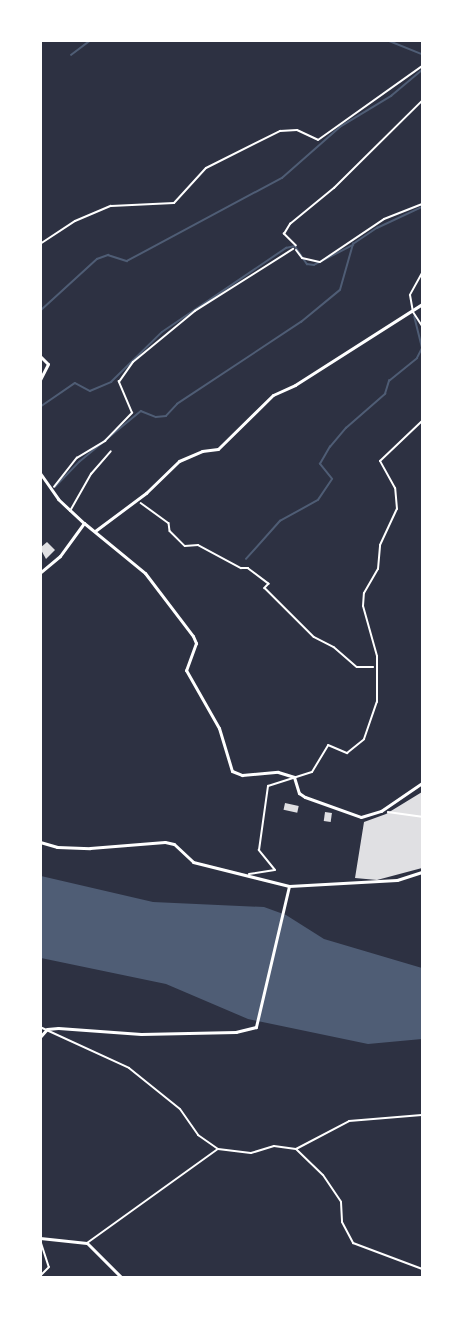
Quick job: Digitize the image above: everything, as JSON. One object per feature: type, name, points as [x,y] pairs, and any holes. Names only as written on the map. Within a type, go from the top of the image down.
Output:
[{"type":"street","points":[[40,244],[75,221],[111,206],[174,203],[206,168],[280,131],[297,130],[318,140],[423,66]]},
{"type":"street","points":[[297,249],[302,258],[320,262],[384,219],[423,204]]},
{"type":"street","points":[[423,273],[410,295],[413,312],[423,326]]},
{"type":"street","points":[[95,531],[179,461],[202,451],[218,449],[273,394],[295,385],[423,304]]},
{"type":"street","points":[[40,356],[48,364],[40,380]]},
{"type":"street","points":[[249,874],[275,870],[259,850],[266,789],[312,772],[328,745],[342,753],[361,744],[377,702],[376,645],[363,606],[364,593],[378,568],[380,545],[397,509],[395,488],[380,461],[423,421]]},
{"type":"street","points":[[70,511],[91,474],[111,451]]},
{"type":"street","points":[[40,473],[70,511],[145,573],[193,636],[196,643],[186,670],[191,685],[219,728],[232,771],[242,775],[278,772],[294,777]]},
{"type":"street","points":[[40,573],[60,556],[84,523]]},
{"type":"street","points":[[294,777],[299,793],[305,797],[361,818],[381,811],[423,783]]},
{"type":"street","points":[[40,842],[57,847],[90,848],[165,842],[174,844],[193,862],[249,874],[289,886],[397,880],[423,872]]},
{"type":"street","points":[[40,1036],[47,1029],[141,1034],[236,1032],[256,1027],[289,886]]},
{"type":"street","points":[[40,1027],[129,1068],[180,1109],[198,1135],[218,1149],[251,1153],[274,1146],[296,1149],[349,1121],[423,1115]]},
{"type":"street","points":[[87,1243],[218,1149]]},
{"type":"street","points":[[296,1149],[323,1175],[341,1202],[342,1222],[353,1243],[423,1269]]},
{"type":"street","points":[[40,1276],[50,1267],[40,1239],[87,1243],[122,1278]]},
{"type":"path","points":[[297,249],[284,234],[290,224],[334,189],[423,101]]},
{"type":"path","points":[[52,489],[78,458],[105,441],[132,413],[119,382],[134,362],[160,337],[223,291],[285,251],[297,249]]},
{"type":"path","points":[[136,498],[170,524],[170,531],[185,546],[198,545],[241,568],[251,570],[269,584],[265,588],[321,642],[334,647],[362,669],[377,664]]},
{"type":"path","points":[[381,811],[423,818]]},
{"type":"water","points":[[41,876],[153,902],[264,907],[286,915],[324,939],[422,968],[422,1039],[368,1044],[248,1019],[166,984],[41,958]]},
{"type":"building","points":[[47,542],[55,550],[46,559],[40,548]]},
{"type":"building","points":[[422,792],[422,868],[377,880],[355,878],[364,822],[386,814]]},
{"type":"building","points":[[285,803],[299,806],[297,813],[284,810]]},
{"type":"building","points":[[325,812],[332,813],[331,822],[324,821]]},
{"type":"waterway","points":[[71,55],[91,40]]},
{"type":"waterway","points":[[387,40],[422,54]]},
{"type":"waterway","points":[[40,311],[97,259],[108,255],[127,261],[282,178],[340,127],[391,96],[422,70]]},
{"type":"waterway","points":[[55,487],[79,462],[141,411],[156,417],[166,416],[177,404],[301,322],[340,290],[353,244],[377,228],[422,207]]},
{"type":"waterway","points":[[40,407],[75,383],[90,391],[111,382],[162,332],[286,248],[295,246],[307,264],[314,265],[353,245]]},
{"type":"waterway","points":[[246,559],[280,521],[318,500],[332,479],[320,464],[330,447],[346,428],[385,394],[389,381],[417,358],[422,348],[414,317]]}]
